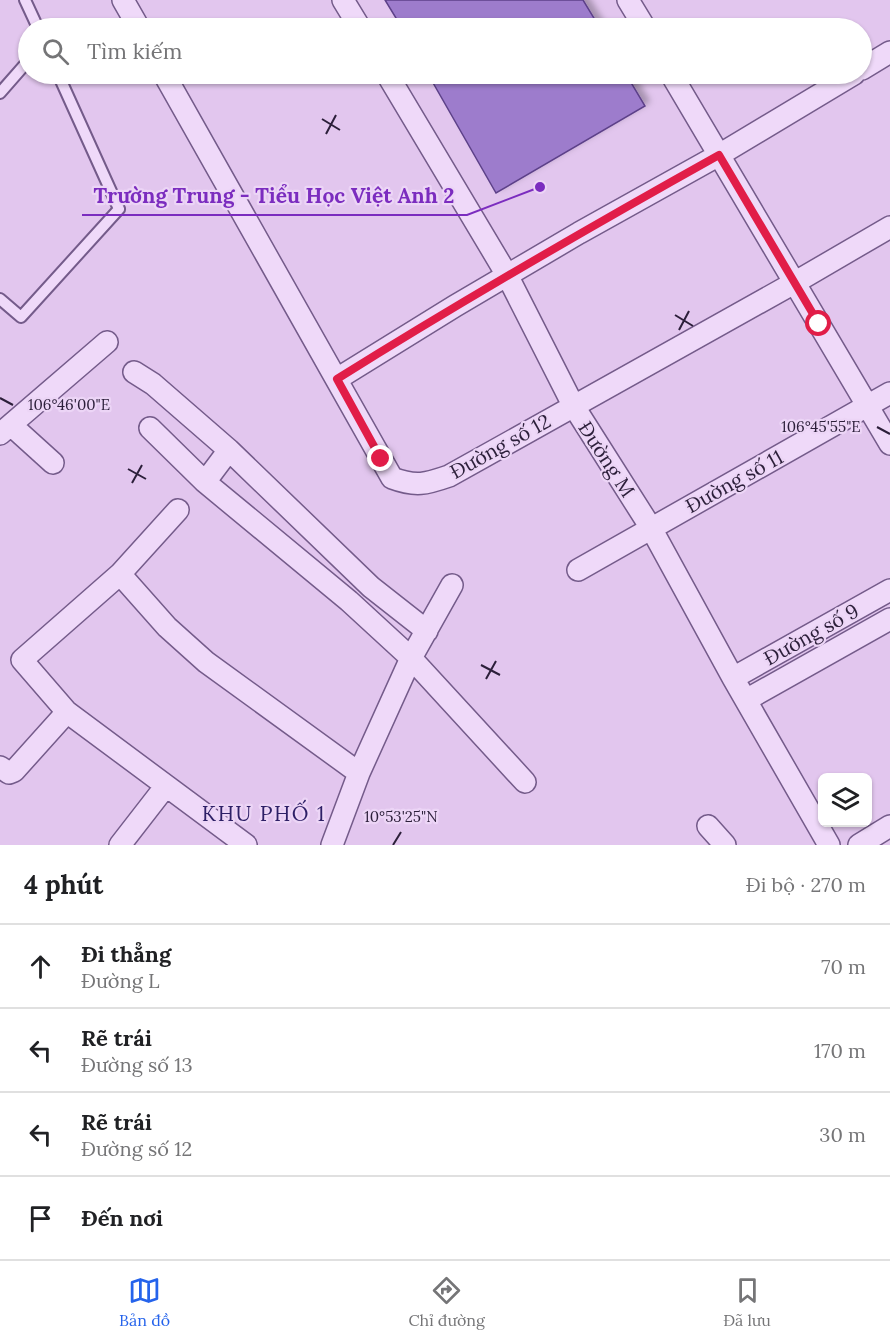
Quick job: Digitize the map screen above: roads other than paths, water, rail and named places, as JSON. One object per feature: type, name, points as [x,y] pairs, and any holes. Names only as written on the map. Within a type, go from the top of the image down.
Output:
[{"type":"street","points":[[123,0],[133,18]]},
{"type":"street","points":[[343,0],[354,18]]},
{"type":"street","points":[[628,0],[639,18]]},
{"type":"street","points":[[872,63],[890,52]]},
{"type":"street","name":"Đường số 12","points":[[170,84],[392,478],[408,485],[426,484],[449,476],[890,227]]},
{"type":"street","name":"Đường M","points":[[393,84],[507,275],[573,405],[651,528],[733,678],[829,845]]},
{"type":"street","points":[[677,84],[890,444]]},
{"type":"street","points":[[337,379],[507,275],[719,155],[837,84]]},
{"type":"street","points":[[52,463],[6,429],[107,342]]},
{"type":"street","points":[[134,372],[153,384],[230,450],[371,587],[427,631]]},
{"type":"street","name":"Đường số 11","points":[[578,570],[890,393]]},
{"type":"street","points":[[150,428],[205,482],[349,602],[411,658],[525,782]]},
{"type":"street","points":[[205,482],[230,450]]},
{"type":"street","points":[[178,510],[120,574],[22,660],[67,712],[246,845]]},
{"type":"street","points":[[120,574],[167,627],[206,662],[359,773]]},
{"type":"street","points":[[332,845],[359,773],[411,658],[452,585]]},
{"type":"street","name":"Đường số 9","points":[[733,678],[890,590]]},
{"type":"street","name":"Đường số 9","points":[[746,700],[890,619]]},
{"type":"street","points":[[0,767],[9,773],[15,771],[67,712]]},
{"type":"street","points":[[120,845],[165,787]]},
{"type":"street","points":[[708,826],[725,845]]},
{"type":"street","points":[[860,845],[890,826]]},
{"type":"lane","points":[[25,0],[33,18]]},
{"type":"lane","points":[[0,93],[18,72]]},
{"type":"lane","points":[[0,299],[21,317],[118,209],[62,84]]},
{"type":"place","name":"Trường Trung - Tiểu Học Việt Anh 2","points":[[540,187]]},
{"type":"district","name":"KHU PHỐ 1","points":[[264,813]]}]
